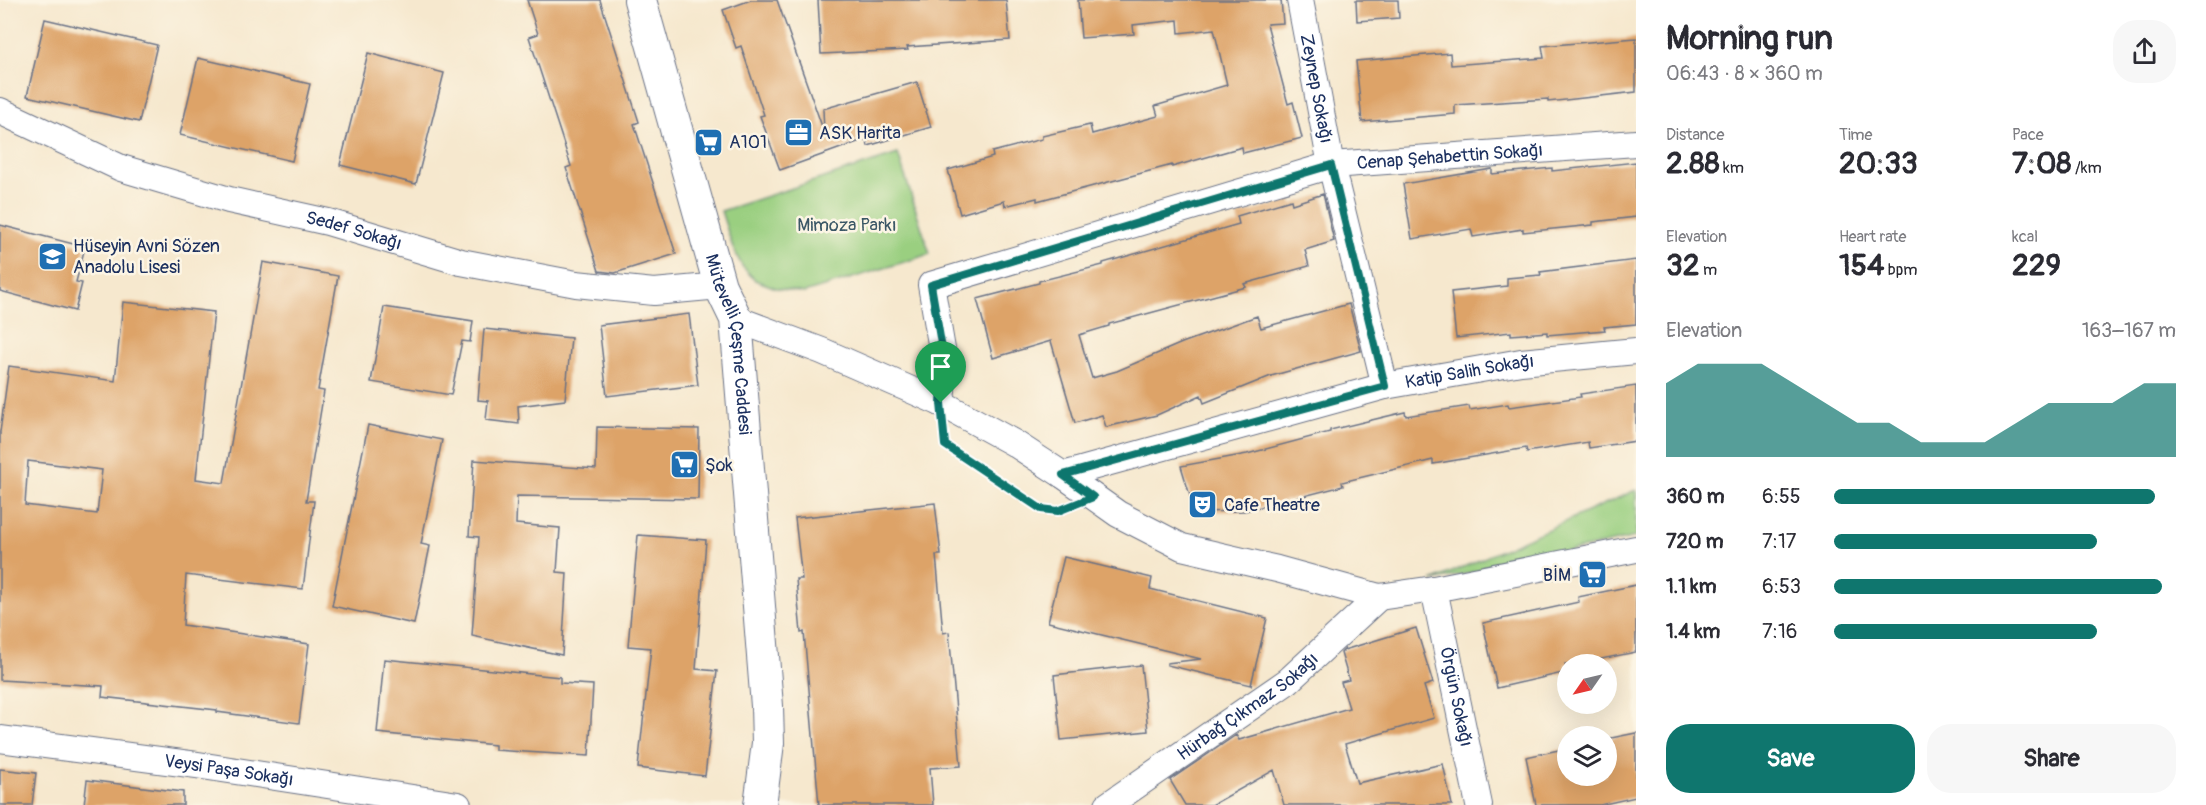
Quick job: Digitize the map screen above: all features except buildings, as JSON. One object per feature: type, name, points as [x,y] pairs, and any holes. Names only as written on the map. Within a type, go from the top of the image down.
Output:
[{"type":"street","name":"Mütevelli Çeşme Caddesi","points":[[640,0],[720,286],[735,319],[767,706],[768,743],[760,805]]},
{"type":"street","name":"Zeynep Sokağı","points":[[1300,0],[1331,165],[1385,386]]},
{"type":"street","name":"Sedef Sokağı","points":[[0,111],[122,168],[229,200],[328,222],[461,262],[576,284],[654,292],[720,286]]},
{"type":"street","name":"Cenap Şehabettin Sokağı","points":[[941,403],[944,361],[931,285],[1331,165],[1636,143]]},
{"type":"street","points":[[735,319],[822,351],[941,403],[1014,443],[1118,514],[1182,547],[1277,569],[1379,597],[1434,589],[1636,549]]},
{"type":"street","name":"Katip Salih Sokağı","points":[[1063,475],[1385,386],[1521,362],[1636,351]]},
{"type":"street","name":"Örgün Sokağı","points":[[1434,589],[1479,805]]},
{"type":"street","name":"Hürbağ Çıkmaz Sokağı","points":[[1108,805],[1288,681],[1379,597]]},
{"type":"street","name":"Veysi Paşa Sokağı","points":[[0,739],[197,765],[458,805]]},
{"type":"path","points":[[941,403],[945,445],[1041,509],[1058,511],[1093,497]]},
{"type":"green space","name":"Mimoza Parkı","points":[[898,154],[930,254],[804,293],[776,288],[755,280],[742,266],[733,248],[721,211]]},
{"type":"green space","points":[[1636,490],[1636,537],[1432,581]]},
{"type":"place","name":"ASK Harita","points":[[798,133]]},
{"type":"place","name":"A101","points":[[708,142]]},
{"type":"place","name":"Hüseyin Avni Sözen Anadolu Lisesi","points":[[52,256]]},
{"type":"place","name":"Şok","points":[[684,465]]},
{"type":"place","name":"Cafe Theatre","points":[[1203,505]]},
{"type":"place","name":"BİM","points":[[1592,575]]},
{"type":"route","points":[[1331,165],[1385,386],[1063,475],[1093,497],[1058,511],[1041,509],[945,445],[941,403],[944,361],[931,285],[1331,165]]}]
